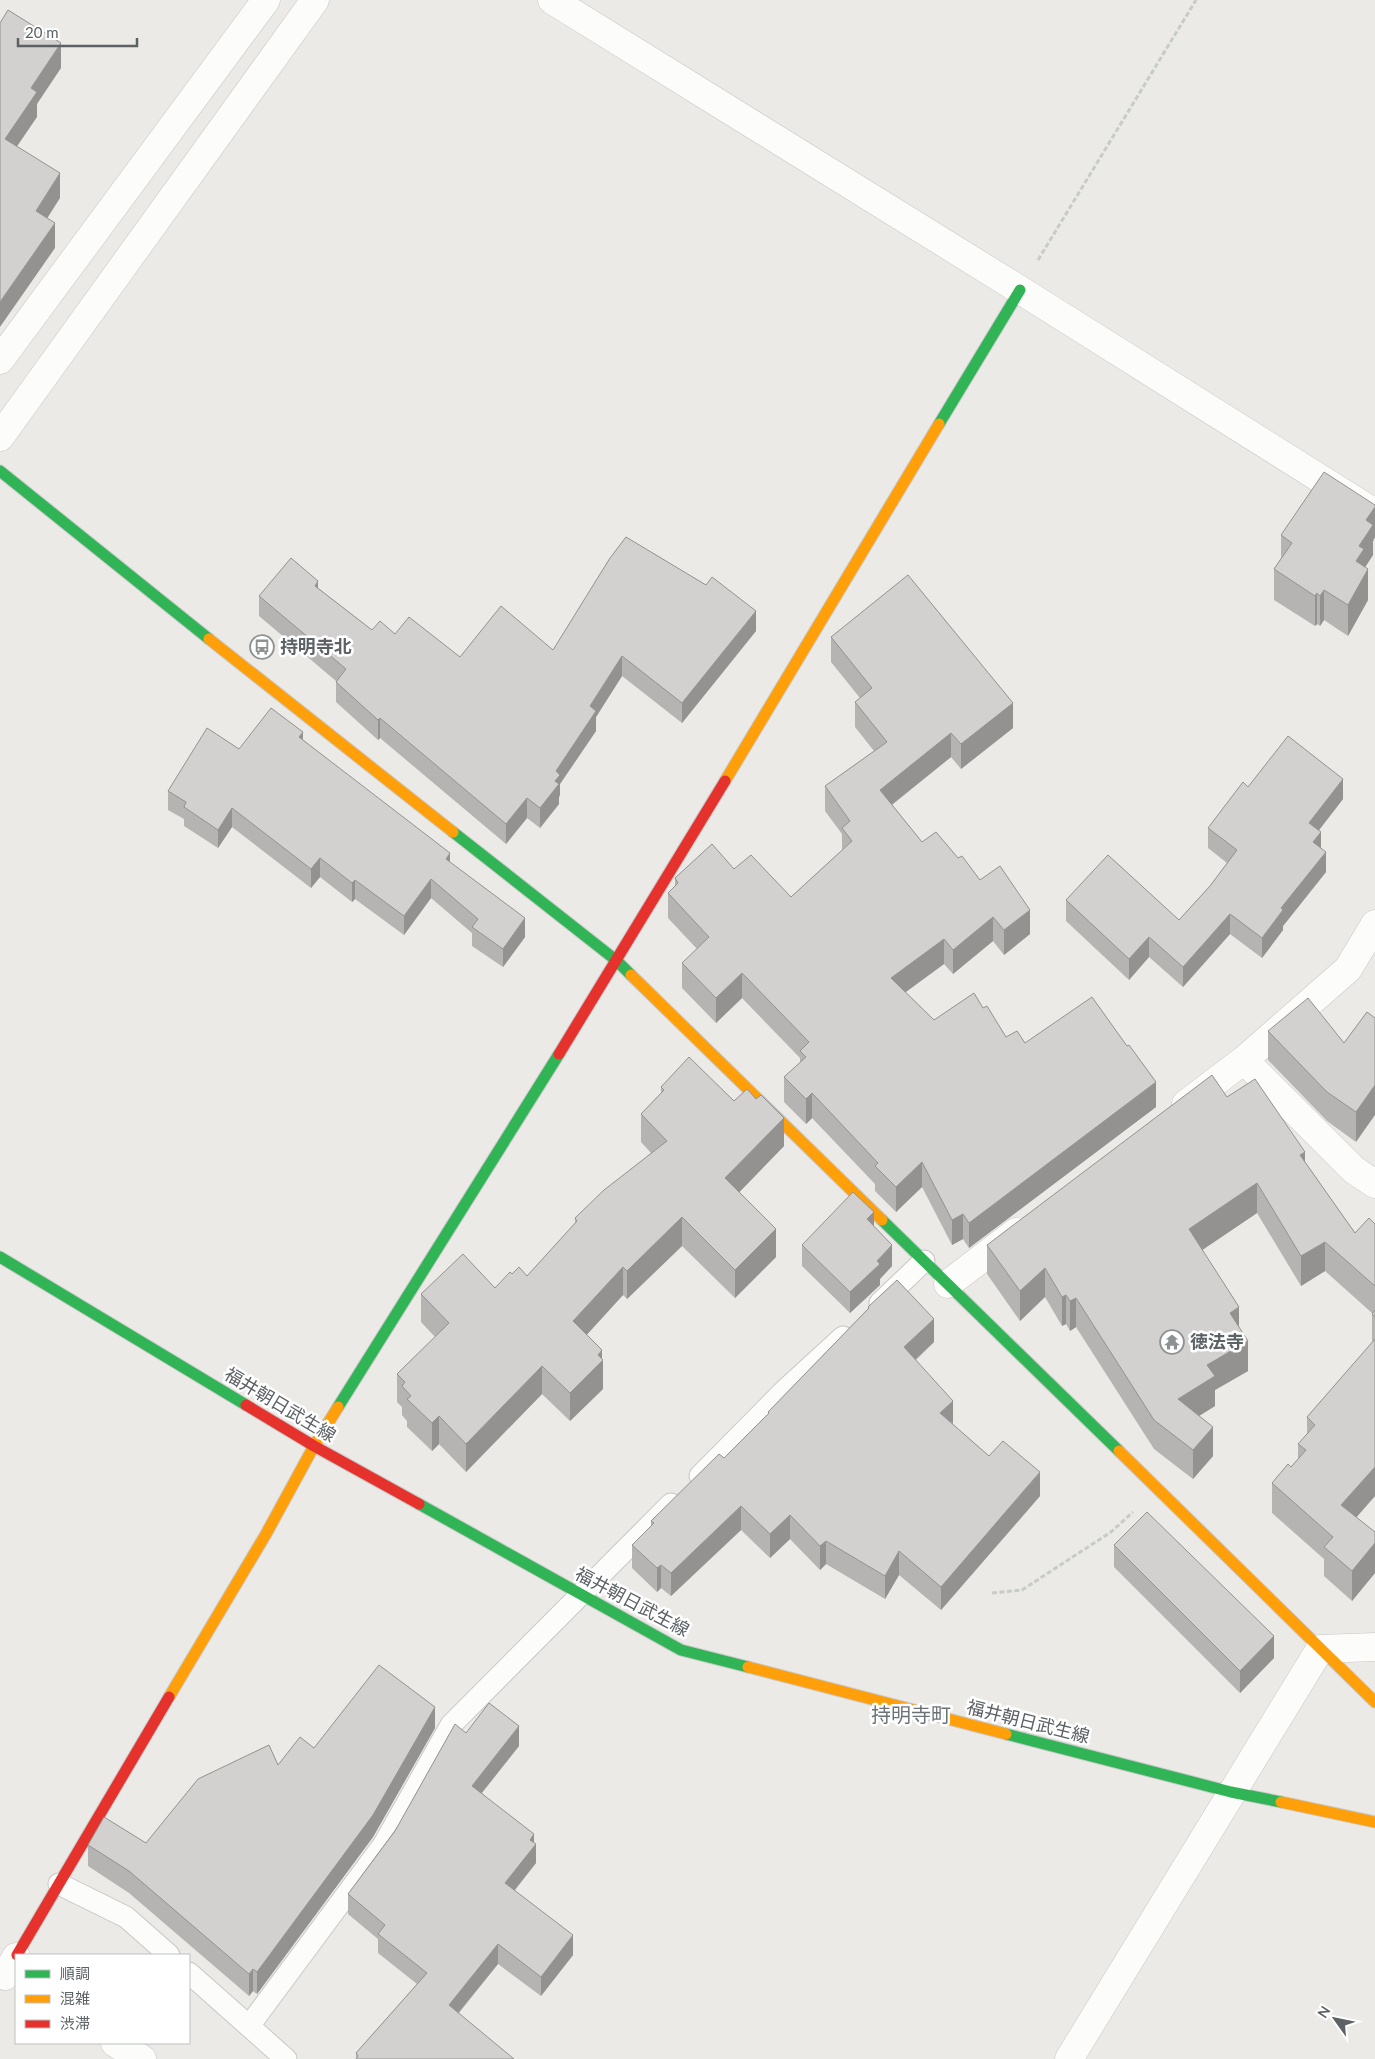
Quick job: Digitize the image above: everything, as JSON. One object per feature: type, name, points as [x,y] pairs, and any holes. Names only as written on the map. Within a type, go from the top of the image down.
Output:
[{"type":"street","points":[[0,360],[266,0]]},
{"type":"street","points":[[0,437],[315,0]]},
{"type":"street","points":[[552,0],[1375,513]]},
{"type":"street","points":[[20,1954],[266,1534],[314,1446],[617,960],[1020,290]]},
{"type":"street","points":[[0,471],[170,608],[617,960],[1375,1702]]},
{"type":"street","points":[[1166,1119],[1244,1060],[1348,969],[1375,924]]},
{"type":"street","points":[[1244,1060],[1354,1170],[1375,1184]]},
{"type":"street","points":[[948,1284],[1034,1219]]},
{"type":"street","name":"福井朝日武生線","points":[[0,1257],[314,1446],[682,1650],[1231,1792],[1375,1822]]},
{"type":"street","points":[[1320,1649],[1375,1647]]},
{"type":"street","points":[[1069,2059],[1320,1649]]},
{"type":"street","points":[[117,2044],[142,2059]]},
{"type":"lane","points":[[249,2026],[384,1844],[451,1725],[785,1390],[924,1261]]},
{"type":"lane","points":[[60,1884],[126,1917],[168,1954]]},
{"type":"lane","points":[[190,1974],[286,2059]]},
{"type":"path","points":[[1020,290],[1196,0]]},
{"type":"path","points":[[992,1593],[1022,1590],[1111,1532],[1158,1490]]},
{"type":"building","points":[[8,10],[61,43],[31,88],[37,92],[5,139],[60,173],[36,211],[55,223],[0,302],[0,23]]},
{"type":"building","points":[[1324,472],[1375,505],[1366,520],[1373,525],[1359,546],[1364,549],[1356,561],[1368,569],[1348,605],[1324,590],[1320,596],[1317,593],[1315,596],[1274,569],[1292,543],[1281,535]]},
{"type":"building","points":[[626,537],[706,585],[712,577],[756,611],[682,703],[622,656],[590,706],[596,711],[556,771],[560,775],[555,781],[559,784],[540,808],[527,798],[506,824],[380,718],[378,720],[336,682],[346,669],[259,596],[291,558],[318,581],[315,586],[372,630],[380,621],[395,634],[409,617],[460,657],[501,606],[553,650],[610,558]]},
{"type":"building","points":[[908,575],[1013,703],[961,744],[951,733],[880,790],[922,842],[936,832],[958,858],[962,856],[980,880],[1000,866],[1030,910],[1004,930],[993,917],[953,950],[944,939],[891,978],[934,1020],[974,993],[983,1008],[987,1006],[1006,1037],[1017,1031],[1025,1043],[1092,997],[1127,1046],[1129,1045],[1156,1082],[969,1223],[963,1214],[952,1220],[922,1162],[896,1187],[875,1166],[878,1163],[812,1093],[806,1099],[784,1077],[806,1057],[800,1051],[809,1042],[742,973],[716,998],[682,963],[709,937],[668,893],[678,883],[675,878],[712,844],[734,869],[751,855],[791,897],[852,841],[842,828],[850,821],[825,786],[887,742],[855,702],[872,688],[831,637]]},
{"type":"building","points":[[271,708],[303,732],[299,737],[450,853],[446,859],[525,918],[503,949],[472,927],[478,919],[431,879],[404,916],[355,880],[352,883],[320,858],[311,869],[232,808],[218,830],[184,807],[186,802],[168,791],[207,728],[239,749]]},
{"type":"building","points":[[1288,736],[1343,779],[1309,823],[1321,832],[1313,842],[1326,852],[1281,908],[1283,910],[1262,938],[1230,914],[1183,967],[1149,937],[1129,959],[1066,900],[1108,855],[1179,920],[1210,886],[1237,850],[1208,828],[1243,782],[1248,787]]},
{"type":"building","points":[[1308,998],[1344,1043],[1367,1012],[1375,1018],[1375,1085],[1356,1112],[1327,1092],[1268,1031]]},
{"type":"building","points":[[689,1057],[734,1101],[747,1089],[756,1099],[761,1095],[784,1118],[725,1178],[776,1229],[735,1270],[682,1217],[627,1271],[623,1267],[573,1321],[602,1350],[598,1355],[603,1360],[570,1393],[542,1366],[466,1444],[439,1416],[432,1423],[407,1399],[411,1396],[402,1386],[405,1382],[397,1374],[449,1323],[421,1294],[463,1254],[495,1288],[510,1272],[512,1274],[519,1267],[527,1276],[577,1221],[575,1218],[604,1190],[667,1141],[641,1114],[664,1090],[661,1087]]},
{"type":"building","points":[[1212,1075],[1227,1097],[1255,1079],[1305,1152],[1300,1155],[1355,1233],[1369,1218],[1375,1224],[1375,1286],[1325,1242],[1301,1256],[1257,1183],[1189,1229],[1239,1307],[1230,1313],[1248,1341],[1207,1365],[1215,1376],[1178,1399],[1213,1427],[1193,1450],[1154,1420],[1076,1298],[1070,1301],[1066,1295],[1062,1297],[1045,1268],[1020,1291],[987,1245]]},
{"type":"building","points":[[853,1192],[874,1212],[867,1219],[892,1245],[877,1261],[880,1264],[850,1292],[802,1245]]},
{"type":"building","points":[[897,1280],[934,1319],[904,1347],[953,1401],[940,1413],[989,1456],[1003,1441],[1040,1472],[941,1587],[899,1551],[885,1576],[826,1541],[820,1546],[790,1515],[770,1534],[741,1506],[671,1573],[661,1565],[657,1568],[632,1545],[654,1523],[651,1521],[719,1454],[724,1458],[769,1413],[868,1307]]},
{"type":"building","points":[[1375,1339],[1375,1467],[1341,1505],[1375,1532],[1375,1543],[1352,1571],[1324,1547],[1333,1537],[1272,1483],[1288,1464],[1291,1467],[1306,1450],[1298,1444],[1315,1425],[1307,1417]]},
{"type":"building","points":[[1147,1512],[1274,1636],[1240,1671],[1114,1545]]},
{"type":"building","points":[[379,1665],[435,1707],[373,1815],[257,1972],[253,1969],[249,1974],[129,1871],[88,1845],[104,1817],[146,1843],[198,1779],[269,1745],[278,1765],[300,1737],[314,1748]]},
{"type":"building","points":[[489,1703],[519,1726],[472,1786],[534,1834],[530,1840],[536,1844],[505,1883],[573,1935],[541,1977],[498,1944],[449,2005],[514,2059],[356,2059],[358,2056],[356,2053],[427,1973],[378,1934],[385,1925],[348,1894],[395,1831],[455,1724],[466,1733]]},
{"type":"traffic: fast","points":[[939,424],[1020,290]]},
{"type":"traffic: fast","points":[[0,471],[209,639]]},
{"type":"traffic: fast","points":[[453,832],[617,961],[631,975]]},
{"type":"traffic: fast","points":[[338,1407],[559,1054]]},
{"type":"traffic: fast","points":[[882,1220],[1119,1451]]},
{"type":"traffic: fast","points":[[0,1257],[246,1405]]},
{"type":"traffic: fast","points":[[419,1504],[681,1650],[748,1667]]},
{"type":"traffic: fast","points":[[1006,1734],[1231,1792],[1281,1802]]},
{"type":"traffic: slow","points":[[725,781],[939,424]]},
{"type":"traffic: slow","points":[[209,639],[453,832]]},
{"type":"traffic: slow","points":[[631,975],[882,1220]]},
{"type":"traffic: slow","points":[[169,1697],[266,1534],[314,1446],[338,1407]]},
{"type":"traffic: slow","points":[[1119,1451],[1375,1702]]},
{"type":"traffic: slow","points":[[748,1667],[1006,1734]]},
{"type":"traffic: slow","points":[[1281,1802],[1375,1822]]},
{"type":"traffic: jam","points":[[559,1054],[725,781]]},
{"type":"traffic: jam","points":[[246,1405],[314,1446],[419,1504]]},
{"type":"traffic: jam","points":[[18,1954],[169,1697]]},
{"type":"place","name":"持明寺北","points":[[262,647]]},
{"type":"place","name":"徳法寺","points":[[1172,1342]]},
{"type":"district","name":"持明寺町","points":[[911,1715]]}]
